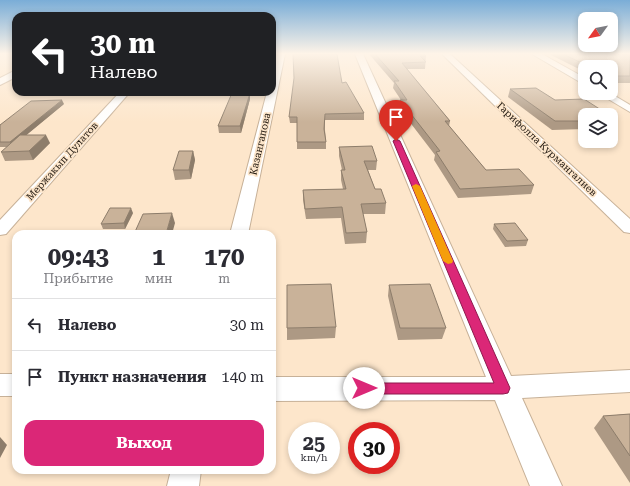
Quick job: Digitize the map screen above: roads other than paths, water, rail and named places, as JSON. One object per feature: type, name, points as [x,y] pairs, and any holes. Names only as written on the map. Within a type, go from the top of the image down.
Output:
[{"type":"street","points":[[0,82],[9,77]]},
{"type":"street","points":[[369,77],[546,486]]},
{"type":"street","name":"Гарифолла Курмангалиев","points":[[470,77],[630,228]]},
{"type":"street","name":"Мержакып Дулатов","points":[[0,230],[121,96]]},
{"type":"street","name":"Казангапова","points":[[240,230],[271,96]]},
{"type":"street","points":[[615,100],[630,109]]},
{"type":"street","points":[[276,389],[503,388],[630,381]]},
{"type":"street","points":[[0,385],[12,385]]},
{"type":"street","points":[[183,486],[185,474]]}]
